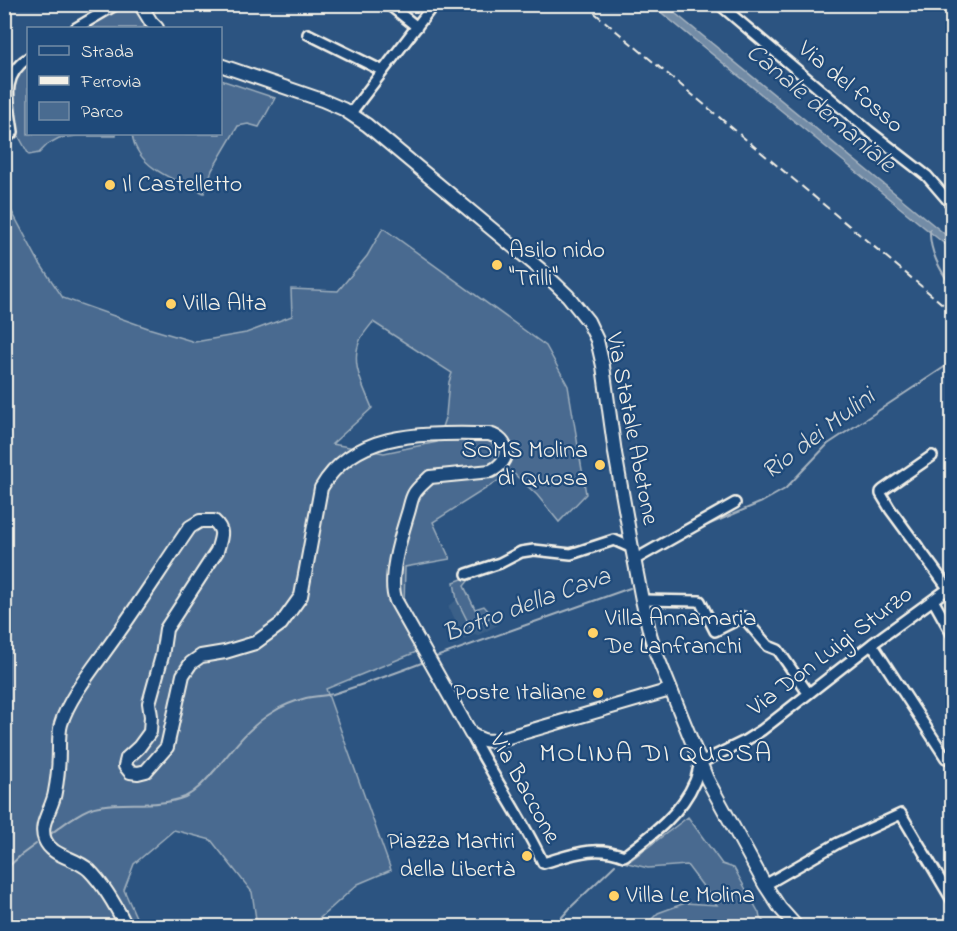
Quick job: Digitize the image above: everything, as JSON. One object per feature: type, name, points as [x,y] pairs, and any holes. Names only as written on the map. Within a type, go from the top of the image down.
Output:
[{"type":"street","points":[[78,27],[117,4]]},
{"type":"street","points":[[140,4],[156,27]]},
{"type":"street","points":[[388,4],[417,27]]},
{"type":"street","points":[[350,114],[434,4]]},
{"type":"street","name":"Via del fosso","points":[[719,4],[869,131],[927,176],[952,205]]},
{"type":"street","points":[[308,34],[383,70]]},
{"type":"street","points":[[4,141],[13,132],[8,82],[12,72],[27,59]]},
{"type":"street","name":"Via Statale Abetone","points":[[222,66],[322,100],[350,114],[377,133],[523,254],[568,296],[588,321],[597,340],[603,366],[615,453],[650,634],[700,763],[721,806],[765,885],[796,927]]},
{"type":"street","points":[[126,927],[99,882],[89,870],[75,860],[53,851],[44,836],[43,829],[55,795],[60,726],[70,702],[190,527],[200,520],[214,521],[220,526],[222,536],[217,551],[166,629],[162,656],[149,703],[150,732],[127,758],[125,766],[130,772],[146,771],[167,747],[183,675],[191,663],[201,656],[255,643],[281,624],[301,596],[321,488],[328,475],[337,466],[376,443],[411,435],[489,434],[497,436],[505,448],[505,460],[500,467],[491,471],[430,477],[414,494],[395,561],[393,587],[396,601],[471,734],[482,740],[498,740],[670,690]]},
{"type":"street","points":[[932,456],[881,493],[890,509],[950,587]]},
{"type":"street","points":[[467,574],[500,563],[521,552],[534,550],[571,554],[614,540],[633,554],[735,503]]},
{"type":"street","name":"Via Don Luigi Sturzo","points":[[700,763],[752,737],[950,587]]},
{"type":"street","points":[[642,600],[700,601],[715,632],[744,617],[768,646],[778,651],[808,693]]},
{"type":"street","points":[[933,600],[952,634]]},
{"type":"street","points":[[872,644],[946,758]]},
{"type":"street","name":"Via Baccone","points":[[471,734],[543,863],[586,850],[605,850],[624,856],[670,818],[683,802],[695,781],[700,763]]},
{"type":"street","points":[[765,885],[838,843],[901,814],[952,900]]},
{"type":"shaded area","points":[[652,5],[665,5],[952,240],[952,250]]},
{"type":"shaded area","points":[[457,600],[471,628],[493,616],[498,625],[464,640],[448,606]]},
{"type":"green space","points":[[125,5],[132,5],[144,23],[144,27],[88,27]]},
{"type":"green space","points":[[27,65],[27,135],[116,136],[59,138],[39,153],[29,155],[17,133],[11,86]]},
{"type":"green space","points":[[222,80],[275,98],[259,127],[248,124],[238,126],[212,170],[204,193],[159,172],[141,156],[132,135],[222,135]]},
{"type":"green space","points":[[4,197],[39,262],[63,298],[195,342],[246,333],[292,316],[291,289],[338,291],[367,256],[383,228],[546,346],[568,386],[586,494],[559,522],[537,495],[512,472],[433,522],[450,559],[405,567],[404,605],[426,648],[326,689],[391,870],[358,884],[311,926],[257,926],[252,892],[211,840],[174,830],[134,864],[124,890],[140,926],[5,926]],"holes":[[[373,322],[452,373],[446,415],[437,442],[384,453],[332,444],[372,408],[361,382],[356,356],[361,338]]]},
{"type":"green space","points":[[473,575],[464,586],[475,609],[484,606],[493,616],[471,628],[457,600],[454,582]]},
{"type":"green space","points":[[688,817],[722,864],[734,868],[760,918],[768,926],[645,926],[658,913],[685,903],[717,905],[687,865],[648,868],[627,863]]},
{"type":"waterway","name":"Rio dei Mulini","points":[[930,230],[931,245],[936,260],[952,287]]},
{"type":"waterway","name":"Rio dei Mulini","points":[[640,562],[703,527],[762,502],[785,489],[828,444],[952,362]]},
{"type":"waterway","name":"Botro della Cava","points":[[436,657],[630,588]]},
{"type":"waterway","name":"Botro della Cava","points":[[48,836],[72,818],[93,807],[164,802],[185,797],[205,781],[249,731],[277,710],[306,698],[333,694],[424,662]]},
{"type":"waterway","name":"Botro della Cava","points":[[4,871],[36,844]]},
{"type":"waterway","name":"Rio dei Mulini","points":[[554,926],[615,865]]},
{"type":"railway","points":[[584,4],[952,312]]},
{"type":"place","name":"Il Castelletto","points":[[110,185]]},
{"type":"place","name":"Asilo nido \"Trilli\"","points":[[497,265]]},
{"type":"place","name":"Villa Alta","points":[[171,304]]},
{"type":"place","name":"SOMS Molina di Quosa","points":[[600,465]]},
{"type":"place","name":"Villa Annamaria De Lanfranchi","points":[[593,633]]},
{"type":"place","name":"Poste Italiane","points":[[598,693]]},
{"type":"place","name":"Piazza Martiri della Libertà","points":[[527,856]]},
{"type":"place","name":"Villa Le Molina","points":[[614,896]]},
{"type":"district","name":"MOLINA DI QUOSA","points":[[656,754]]},
{"type":"water label","name":"Canale demaniale","points":[[820,109]]}]
